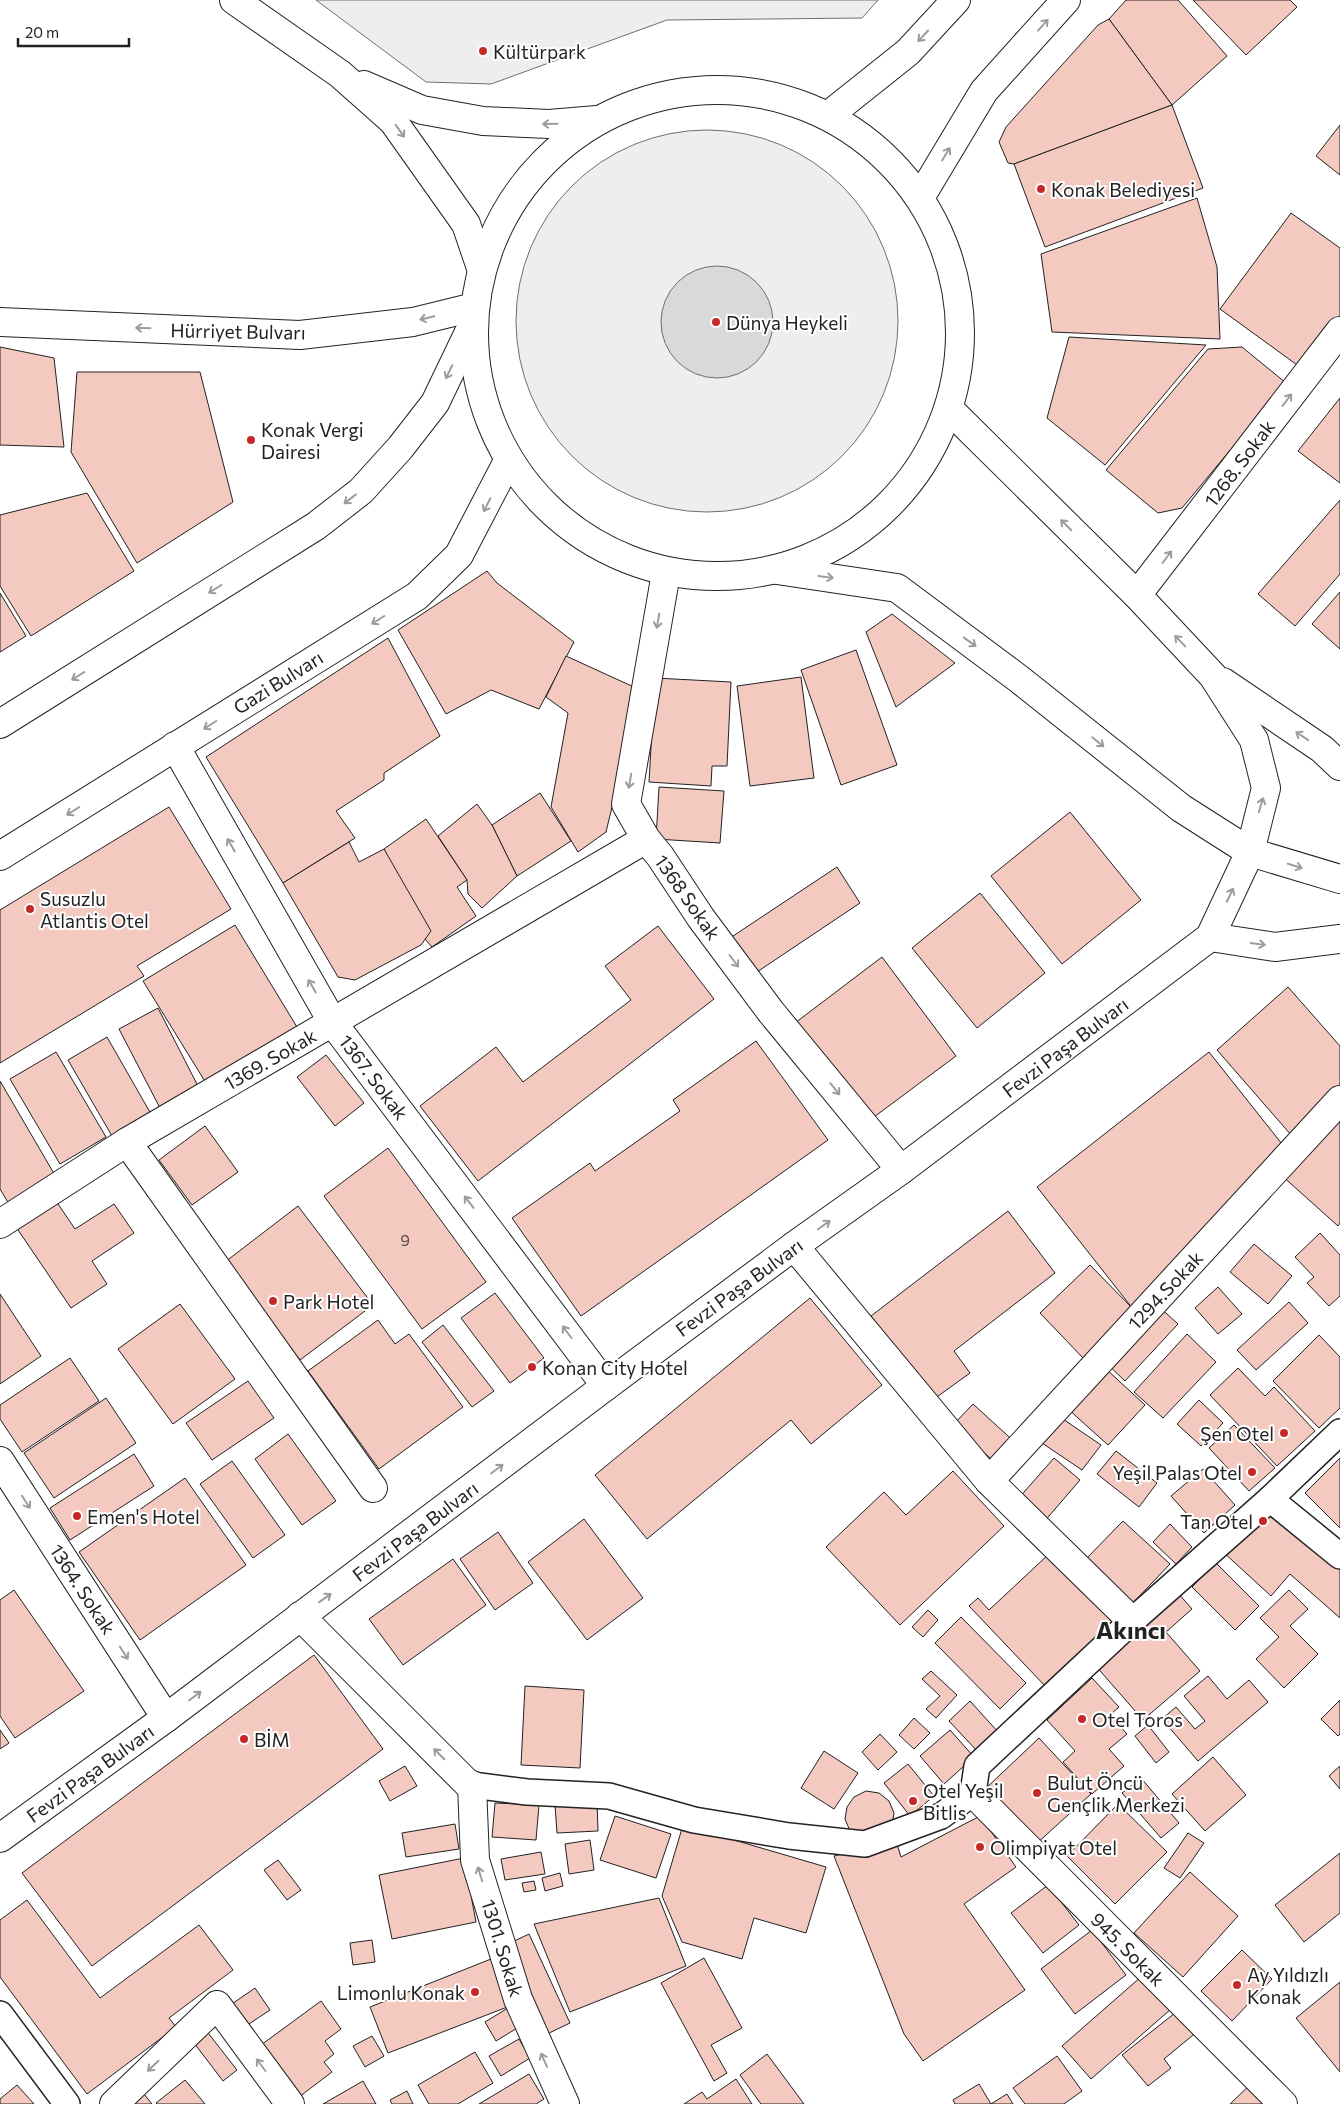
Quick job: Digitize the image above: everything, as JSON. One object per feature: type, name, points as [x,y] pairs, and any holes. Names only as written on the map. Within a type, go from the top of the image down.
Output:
[{"type":"main road","points":[[234,0],[340,74],[393,121],[466,224],[481,268]]},
{"type":"main road","points":[[829,115],[908,52],[956,0]]},
{"type":"main road","points":[[921,196],[984,91],[1066,0]]},
{"type":"main road","points":[[340,74],[422,110],[483,121],[549,124],[599,120]]},
{"type":"main road","points":[[0,724],[316,526],[361,491],[400,448],[435,403],[472,318],[481,268],[499,223],[525,182],[559,148],[599,120],[644,100],[692,90],[762,92],[829,115],[880,149],[921,196],[946,245],[960,300],[961,356],[950,410],[911,482],[852,538],[777,570],[722,578],[666,572],[604,550],[550,512],[508,461],[485,411],[472,318]]},
{"type":"main road","name":"Hürriyet Bulvarı","points":[[0,322],[300,335],[412,322],[472,318]]},
{"type":"main road","name":"1268. Sokak","points":[[1137,595],[1340,330]]},
{"type":"main road","points":[[950,410],[1137,595],[1213,676],[1322,749],[1340,766]]},
{"type":"main road","name":"Gazi Bulvarı","points":[[0,856],[417,596],[459,556],[508,461]]},
{"type":"main road","points":[[777,570],[897,588],[1019,679],[1181,808],[1250,852],[1340,879]]},
{"type":"main road","name":"1368 Sokak","points":[[666,572],[626,804],[646,839],[660,856],[701,918],[771,1012],[901,1170]]},
{"type":"main road","name":"Fevzi Paşa Bulvarı","points":[[0,1838],[166,1718],[606,1386],[794,1246],[901,1170],[1210,937],[1250,852],[1266,788],[1254,740],[1213,676]]},
{"type":"main road","name":"1367. Sokak","points":[[175,746],[333,1023],[606,1386]]},
{"type":"main road","name":"1369. Sokak","points":[[0,1224],[127,1142],[646,839]]},
{"type":"main road","points":[[1210,937],[1275,947],[1340,939]]},
{"type":"main road","name":"1294.Sokak","points":[[989,1480],[1340,1100]]},
{"type":"main road","points":[[127,1142],[373,1488]]},
{"type":"main road","points":[[794,1246],[989,1480],[1132,1621]]},
{"type":"main road","name":"1364. Sokak","points":[[0,1461],[166,1718]]},
{"type":"main road","points":[[300,1616],[473,1787]]},
{"type":"main road","name":"1301. Sokak","points":[[473,1787],[475,1860],[518,1999],[565,2104]]},
{"type":"main road","name":"945. Sokak","points":[[973,1793],[1282,2104]]},
{"type":"main road","points":[[114,2104],[217,2006],[290,2104]]},
{"type":"street","points":[[473,1787],[609,1796],[694,1820],[789,1836],[865,1844],[941,1816],[973,1793],[976,1766],[1340,1432]]},
{"type":"street","points":[[1270,1498],[1340,1556]]},
{"type":"street","points":[[0,2014],[67,2104]]},
{"type":"shaded area","name":"Kültürpark","points":[[316,0],[878,0],[862,18],[667,20],[491,84],[426,82]]},
{"type":"shaded area","points":[[688,130],[726,130],[763,138],[797,152],[828,173],[855,200],[876,231],[884,248],[895,284],[898,302],[898,340],[895,358],[884,394],[876,411],[855,442],[828,469],[797,490],[763,504],[726,512],[688,512],[651,504],[617,490],[586,469],[559,442],[538,411],[524,377],[516,340],[516,302],[524,265],[538,231],[559,200],[586,173],[617,152],[651,138]]},
{"type":"shaded area","points":[[717,266],[738,270],[756,283],[769,301],[773,322],[769,343],[756,361],[738,374],[717,378],[696,374],[678,361],[665,343],[661,322],[665,301],[678,283],[696,270]]},
{"type":"building","points":[[1126,0],[1178,0],[1227,56],[1172,105],[1109,19]]},
{"type":"building","points":[[1193,0],[1290,0],[1297,7],[1246,55]]},
{"type":"building","points":[[1109,19],[1172,105],[1014,164],[1008,163],[999,142],[1006,127],[1098,25]]},
{"type":"building","points":[[1172,105],[1203,188],[1045,247],[1014,164]]},
{"type":"building","points":[[1340,125],[1340,175],[1316,156]]},
{"type":"building","points":[[1197,198],[1217,267],[1220,339],[1052,332],[1041,254]]},
{"type":"building","points":[[1291,213],[1340,248],[1340,321],[1304,370],[1220,309]]},
{"type":"building","points":[[1069,337],[1206,345],[1105,465],[1047,418]]},
{"type":"building","points":[[0,347],[54,358],[64,447],[0,445]]},
{"type":"building","points":[[1242,347],[1286,383],[1182,508],[1158,513],[1106,470],[1208,349]]},
{"type":"building","points":[[77,372],[200,372],[233,502],[137,563],[71,452]]},
{"type":"building","points":[[1340,398],[1340,483],[1298,451]]},
{"type":"building","points":[[87,493],[134,571],[31,636],[0,586],[0,515]]},
{"type":"building","points":[[1340,500],[1340,574],[1295,626],[1258,594]]},
{"type":"building","points":[[487,571],[497,583],[574,642],[539,709],[491,690],[446,714],[398,630]]},
{"type":"building","points":[[1340,592],[1340,649],[1312,624]]},
{"type":"building","points":[[0,593],[26,636],[0,652]]},
{"type":"building","points":[[892,614],[955,663],[896,707],[866,632]]},
{"type":"building","points":[[388,638],[440,736],[384,773],[384,780],[336,811],[355,838],[283,883],[206,757]]},
{"type":"building","points":[[856,650],[897,765],[841,785],[801,670]]},
{"type":"building","points":[[566,656],[636,688],[624,757],[606,832],[578,852],[551,807],[568,713],[546,697]]},
{"type":"building","points":[[801,677],[814,778],[750,786],[737,686]]},
{"type":"building","points":[[655,678],[731,682],[727,766],[712,766],[711,786],[649,782]]},
{"type":"building","points":[[659,787],[724,791],[720,843],[656,839]]},
{"type":"building","points":[[540,793],[571,841],[517,876],[492,825]]},
{"type":"building","points":[[477,804],[492,825],[517,876],[482,908],[468,894],[467,880],[438,836]]},
{"type":"building","points":[[169,807],[231,909],[137,966],[144,976],[0,1063],[0,910]]},
{"type":"building","points":[[1070,812],[1141,900],[1062,964],[991,876]]},
{"type":"building","points":[[426,819],[467,880],[457,887],[476,916],[432,947],[425,939],[384,849]]},
{"type":"building","points":[[349,842],[359,862],[384,849],[431,931],[421,945],[355,980],[338,977],[283,883]]},
{"type":"building","points":[[837,867],[860,903],[754,974],[730,938]]},
{"type":"building","points":[[980,893],[1045,973],[977,1028],[912,948]]},
{"type":"building","points":[[235,925],[297,1027],[206,1083],[143,981]]},
{"type":"building","points":[[658,926],[714,999],[478,1181],[420,1106],[496,1047],[523,1082],[631,1000],[605,966]]},
{"type":"building","points":[[882,957],[956,1056],[870,1120],[791,1026]]},
{"type":"building","points":[[1288,987],[1340,1046],[1340,1094],[1292,1136],[1217,1050]]},
{"type":"building","points":[[158,1008],[200,1090],[161,1110],[119,1029]]},
{"type":"building","points":[[107,1037],[151,1114],[112,1136],[68,1060]]},
{"type":"building","points":[[756,1041],[828,1140],[581,1316],[512,1218],[590,1163],[595,1171],[680,1111],[673,1100]]},
{"type":"building","points":[[56,1052],[106,1137],[60,1164],[10,1079]]},
{"type":"building","points":[[1209,1052],[1282,1144],[1133,1309],[1037,1187]]},
{"type":"building","points":[[326,1055],[364,1103],[335,1126],[297,1077]]},
{"type":"building","points":[[0,1081],[56,1177],[9,1204],[0,1189]]},
{"type":"building","points":[[1340,1108],[1340,1223],[1338,1226],[1280,1174]]},
{"type":"building","points":[[205,1126],[238,1172],[192,1205],[159,1160]]},
{"type":"building","points":[[388,1148],[486,1282],[422,1329],[324,1196]]},
{"type":"building","points":[[54,1198],[75,1229],[114,1204],[134,1233],[92,1261],[107,1284],[71,1308],[14,1224]]},
{"type":"building","points":[[298,1206],[373,1305],[300,1360],[225,1262]]},
{"type":"building","points":[[1008,1211],[1055,1273],[954,1351],[970,1373],[934,1399],[871,1316]]},
{"type":"building","points":[[1320,1233],[1340,1255],[1340,1296],[1329,1306],[1307,1283],[1314,1277],[1295,1257]]},
{"type":"building","points":[[1254,1244],[1292,1276],[1268,1304],[1230,1272]]},
{"type":"building","points":[[1090,1265],[1135,1311],[1084,1359],[1040,1313]]},
{"type":"building","points":[[1218,1287],[1242,1314],[1218,1334],[1195,1308]]},
{"type":"building","points":[[495,1293],[544,1358],[510,1383],[461,1318]]},
{"type":"building","points":[[0,1294],[41,1356],[0,1384]]},
{"type":"building","points":[[810,1298],[882,1385],[811,1444],[791,1420],[647,1539],[595,1475]]},
{"type":"building","points":[[1289,1302],[1308,1323],[1256,1370],[1237,1350]]},
{"type":"building","points":[[1155,1303],[1178,1324],[1125,1381],[1102,1359]]},
{"type":"building","points":[[180,1304],[235,1379],[173,1424],[118,1349]]},
{"type":"building","points":[[378,1320],[395,1344],[409,1334],[463,1407],[379,1469],[308,1371]]},
{"type":"building","points":[[443,1325],[494,1391],[472,1407],[422,1342]]},
{"type":"building","points":[[1187,1334],[1216,1362],[1163,1418],[1134,1392]]},
{"type":"building","points":[[1319,1335],[1340,1357],[1340,1408],[1319,1428],[1273,1381]]},
{"type":"building","points":[[70,1358],[99,1401],[22,1452],[0,1419],[0,1405]]},
{"type":"building","points":[[1105,1368],[1145,1405],[1108,1445],[1068,1409]]},
{"type":"building","points":[[1238,1368],[1265,1396],[1274,1387],[1315,1431],[1277,1466],[1210,1395]]},
{"type":"building","points":[[248,1381],[274,1418],[212,1460],[186,1423]]},
{"type":"building","points":[[106,1398],[136,1443],[54,1498],[24,1453]]},
{"type":"building","points":[[1199,1400],[1223,1423],[1201,1446],[1177,1424]]},
{"type":"building","points":[[973,1404],[1018,1445],[999,1466],[953,1425]]},
{"type":"building","points":[[1057,1415],[1101,1445],[1082,1470],[1039,1441]]},
{"type":"building","points":[[1234,1425],[1275,1468],[1249,1491],[1209,1448]]},
{"type":"building","points":[[288,1434],[336,1501],[302,1525],[255,1459]]},
{"type":"building","points":[[1116,1451],[1157,1483],[1139,1507],[1097,1474]]},
{"type":"building","points":[[134,1454],[154,1486],[70,1540],[50,1508]]},
{"type":"building","points":[[1054,1458],[1080,1480],[1043,1523],[1017,1500]]},
{"type":"building","points":[[1340,1458],[1340,1528],[1305,1493]]},
{"type":"building","points":[[232,1461],[285,1535],[253,1558],[200,1484]]},
{"type":"building","points":[[1203,1469],[1235,1505],[1204,1533],[1171,1496]]},
{"type":"building","points":[[953,1471],[1004,1526],[900,1625],[826,1547],[884,1492],[906,1515]]},
{"type":"building","points":[[185,1478],[246,1565],[140,1640],[79,1552]]},
{"type":"building","points":[[1267,1508],[1340,1569],[1340,1618],[1290,1574],[1271,1596],[1222,1551]]},
{"type":"building","points":[[584,1519],[643,1598],[587,1640],[528,1562]]},
{"type":"building","points":[[1123,1521],[1170,1564],[1131,1605],[1084,1561]]},
{"type":"building","points":[[1170,1524],[1192,1547],[1176,1564],[1153,1542]]},
{"type":"building","points":[[498,1532],[533,1583],[495,1610],[460,1559]]},
{"type":"building","points":[[1050,1553],[1116,1622],[1046,1687],[969,1606],[978,1598],[989,1610]]},
{"type":"building","points":[[453,1559],[486,1605],[403,1665],[369,1619]]},
{"type":"building","points":[[1216,1563],[1259,1606],[1235,1630],[1192,1587]]},
{"type":"building","points":[[14,1590],[84,1691],[15,1738],[0,1716],[0,1600]]},
{"type":"building","points":[[1289,1590],[1308,1609],[1290,1626],[1318,1654],[1284,1688],[1256,1659],[1279,1637],[1260,1618]]},
{"type":"building","points":[[1178,1593],[1192,1609],[1166,1632],[1200,1671],[1143,1720],[1095,1665]]},
{"type":"building","points":[[928,1610],[938,1620],[923,1637],[912,1627]]},
{"type":"building","points":[[961,1617],[1026,1683],[1000,1709],[935,1643]]},
{"type":"building","points":[[314,1655],[383,1749],[92,1966],[22,1873]]},
{"type":"building","points":[[931,1671],[957,1695],[936,1718],[926,1709],[940,1696],[922,1679]]},
{"type":"building","points":[[1208,1676],[1227,1699],[1249,1680],[1268,1702],[1198,1761],[1162,1719],[1176,1707],[1195,1729],[1205,1721],[1184,1696]]},
{"type":"building","points":[[1092,1678],[1119,1707],[1110,1715],[1127,1734],[1109,1749],[1124,1766],[1092,1794],[1063,1762],[1075,1751],[1047,1720]]},
{"type":"building","points":[[525,1686],[584,1690],[580,1768],[521,1765]]},
{"type":"building","points":[[1340,1700],[1340,1734],[1338,1736],[1321,1719]]},
{"type":"building","points":[[970,1701],[999,1733],[978,1752],[949,1721]]},
{"type":"building","points":[[914,1718],[930,1733],[914,1749],[899,1735]]},
{"type":"building","points":[[1148,1725],[1169,1752],[1156,1763],[1135,1736]]},
{"type":"building","points":[[0,1730],[9,1743],[0,1749]]},
{"type":"building","points":[[950,1730],[974,1757],[944,1784],[920,1756]]},
{"type":"building","points":[[880,1734],[897,1752],[878,1770],[862,1752]]},
{"type":"building","name":"Bulut Öncü Gençlik Merkezi","points":[[1039,1738],[1091,1794],[1034,1846],[983,1791]]},
{"type":"building","points":[[824,1751],[858,1773],[834,1809],[801,1788]]},
{"type":"building","points":[[1213,1757],[1246,1795],[1205,1831],[1172,1794]]},
{"type":"building","points":[[908,1764],[934,1796],[910,1816],[884,1783]]},
{"type":"building","points":[[405,1766],[417,1786],[390,1801],[379,1781]]},
{"type":"building","points":[[1340,1766],[1340,1789],[1329,1776]]},
{"type":"building","points":[[1141,1778],[1179,1823],[1161,1838],[1122,1793]]},
{"type":"building","points":[[866,1791],[879,1793],[889,1801],[894,1813],[892,1825],[860,1839],[850,1831],[845,1819],[847,1807],[854,1797]]},
{"type":"building","points":[[597,1802],[598,1831],[557,1833],[555,1805]]},
{"type":"building","points":[[495,1803],[539,1805],[536,1840],[492,1837]]},
{"type":"building","points":[[1118,1804],[1167,1852],[1115,1904],[1067,1856]]},
{"type":"building","points":[[615,1816],[671,1834],[656,1878],[600,1860]]},
{"type":"building","points":[[980,1816],[1016,1867],[964,1904],[1025,1990],[923,2061],[904,2034],[834,1856],[896,1841],[901,1857]]},
{"type":"building","points":[[455,1824],[459,1849],[406,1857],[402,1833]]},
{"type":"building","points":[[683,1825],[826,1867],[806,1933],[754,1918],[742,1959],[682,1942],[662,1896]]},
{"type":"building","points":[[1188,1833],[1204,1843],[1180,1878],[1164,1868]]},
{"type":"building","points":[[590,1840],[594,1870],[569,1874],[565,1844]]},
{"type":"building","points":[[541,1852],[545,1874],[505,1880],[501,1859]]},
{"type":"building","points":[[1340,1853],[1340,1913],[1304,1942],[1275,1905]]},
{"type":"building","points":[[464,1858],[476,1922],[392,1939],[379,1875]]},
{"type":"building","points":[[278,1860],[301,1890],[287,1900],[264,1870]]},
{"type":"building","points":[[1190,1872],[1238,1916],[1183,1977],[1134,1933]]},
{"type":"building","points":[[560,1873],[563,1886],[545,1891],[542,1878]]},
{"type":"building","points":[[534,1881],[536,1890],[524,1892],[522,1883]]},
{"type":"building","points":[[1048,1885],[1079,1925],[1043,1953],[1011,1913]]},
{"type":"building","points":[[659,1898],[686,1966],[570,2012],[534,1924]]},
{"type":"building","points":[[27,1900],[100,1998],[199,1925],[233,1970],[169,2018],[176,2027],[87,2094],[0,1977],[0,1920]]},
{"type":"building","points":[[1092,1930],[1126,1975],[1075,2014],[1041,1969]]},
{"type":"building","points":[[529,1934],[570,2023],[545,2035],[504,1946]]},
{"type":"building","points":[[372,1940],[375,1962],[353,1965],[350,1943]]},
{"type":"building","name":"Ay Yıldızlı Konak","points":[[1242,1950],[1272,1979],[1232,2021],[1201,1991]]},
{"type":"building","points":[[704,1958],[742,2028],[711,2045],[727,2073],[714,2081],[661,1983]]},
{"type":"building","name":"Limonlu Konak","points":[[491,1959],[510,2006],[388,2053],[370,2007]]},
{"type":"building","points":[[1142,1976],[1171,2009],[1091,2079],[1062,2046]]},
{"type":"building","points":[[1340,1982],[1340,2072],[1296,2018]]},
{"type":"building","points":[[255,1988],[270,2010],[240,2030],[226,2008]]},
{"type":"building","points":[[321,2001],[341,2029],[325,2041],[334,2054],[324,2062],[332,2072],[299,2097],[261,2045]]},
{"type":"building","points":[[508,2008],[519,2027],[496,2041],[485,2022]]},
{"type":"building","points":[[1180,2009],[1198,2031],[1164,2059],[1171,2068],[1148,2086],[1122,2055]]},
{"type":"building","points":[[205,2029],[237,2070],[223,2081],[191,2039]]},
{"type":"building","points":[[372,2036],[384,2056],[365,2067],[353,2046]]},
{"type":"building","points":[[519,2039],[530,2058],[501,2076],[489,2056]]},
{"type":"building","points":[[475,2052],[493,2083],[458,2104],[429,2104],[418,2085]]},
{"type":"building","points":[[767,2054],[804,2104],[761,2104],[740,2075]]},
{"type":"building","points":[[1057,2056],[1082,2091],[1064,2104],[1025,2104],[1013,2088]]},
{"type":"building","points":[[529,2074],[544,2099],[536,2104],[479,2104]]},
{"type":"building","points":[[1257,2078],[1281,2104],[1230,2104]]},
{"type":"building","points":[[736,2079],[752,2104],[684,2104],[702,2092],[707,2099]]},
{"type":"building","points":[[185,2080],[205,2104],[156,2103]]},
{"type":"building","points":[[363,2081],[376,2104],[323,2104]]},
{"type":"building","points":[[979,2084],[991,2104],[955,2104],[953,2100]]},
{"type":"building","points":[[17,2085],[34,2104],[0,2104],[0,2099]]},
{"type":"building","points":[[407,2091],[413,2104],[392,2104],[390,2100]]},
{"type":"building","points":[[144,2094],[152,2104],[132,2104]]},
{"type":"building","points":[[1007,2094],[1013,2104],[991,2104]]},
{"type":"place","name":"Kültürpark","points":[[483,51]]},
{"type":"place","name":"Konak Belediyesi","points":[[1041,189]]},
{"type":"place","name":"Dünya Heykeli","points":[[716,322]]},
{"type":"place","name":"Konak Vergi Dairesi","points":[[251,440]]},
{"type":"place","name":"Susuzlu Atlantis Otel","points":[[30,909]]},
{"type":"place","name":"Park Hotel","points":[[273,1301]]},
{"type":"place","name":"Konan City Hotel","points":[[532,1367]]},
{"type":"place","name":"Şen Otel","points":[[1284,1433]]},
{"type":"place","name":"Yeşil Palas Otel","points":[[1252,1472]]},
{"type":"place","name":"Emen's Hotel","points":[[77,1516]]},
{"type":"place","name":"Tan Otel","points":[[1263,1521]]},
{"type":"place","name":"Otel Toros","points":[[1082,1719]]},
{"type":"place","name":"BİM","points":[[244,1739]]},
{"type":"place","name":"Bulut Öncü Gençlik Merkezi","points":[[1037,1793]]},
{"type":"place","name":"Otel Yeşil Bitlis","points":[[913,1801]]},
{"type":"place","name":"Olimpiyat Otel","points":[[980,1847]]},
{"type":"place","name":"Ay Yıldızlı Konak","points":[[1237,1985]]},
{"type":"place","name":"Limonlu Konak","points":[[475,1992]]},
{"type":"district","name":"Akıncı","points":[[1131,1629]]}]
